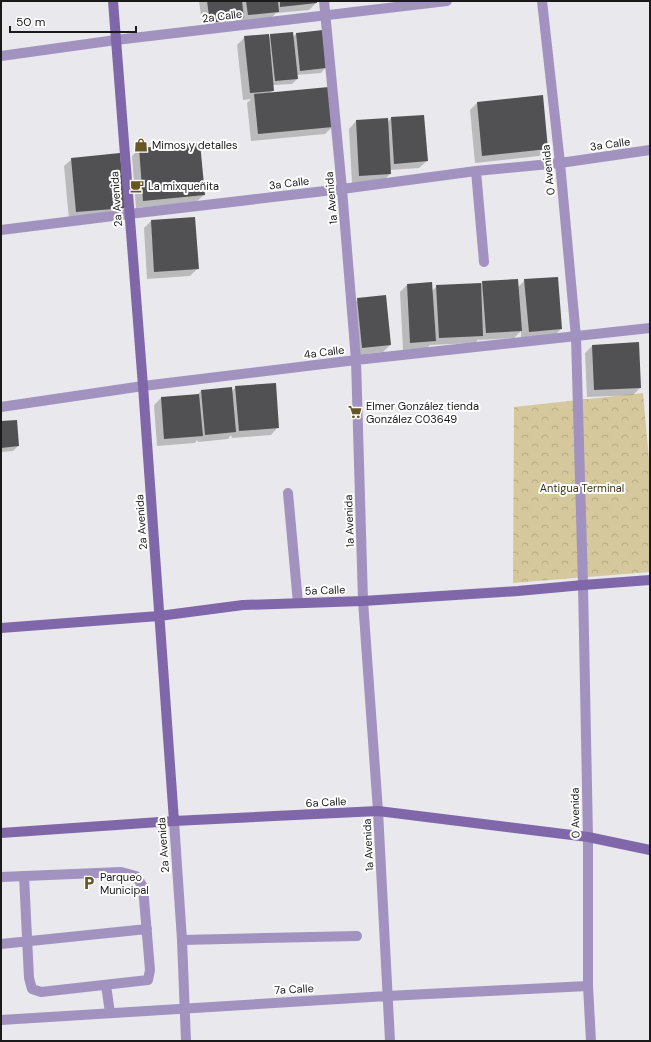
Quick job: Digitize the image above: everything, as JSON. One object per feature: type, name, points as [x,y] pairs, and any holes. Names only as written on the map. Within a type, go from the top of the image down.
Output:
[{"type":"main road","name":"2a Avenida","points":[[113,1],[143,386],[174,821]]},
{"type":"main road","name":"5a Calle","points":[[1,628],[159,616],[243,605],[363,601],[518,591],[650,580]]},
{"type":"main road","name":"6a Calle","points":[[1,833],[174,821],[378,811],[588,837],[650,850]]},
{"type":"street","name":"1a Avenida","points":[[324,1],[342,189],[356,360],[363,601],[378,811],[390,1041]]},
{"type":"street","name":"2a Calle","points":[[1,56],[116,40],[446,1]]},
{"type":"street","name":"0 Avenida","points":[[542,1],[560,163],[576,337],[588,837],[588,986],[591,1041]]},
{"type":"street","name":"3a Calle","points":[[1,230],[342,189],[476,171],[560,163],[650,150]]},
{"type":"street","points":[[476,171],[484,262]]},
{"type":"street","name":"4a Calle","points":[[1,407],[143,386],[356,360],[650,328]]},
{"type":"street","points":[[288,493],[298,603]]},
{"type":"street","name":"2a Avenida","points":[[174,821],[182,940],[186,1041]]},
{"type":"street","points":[[1,878],[24,876],[121,872],[136,876],[143,887],[150,970],[148,980],[41,992],[32,989],[29,978],[24,876]]},
{"type":"street","points":[[1,944],[147,929]]},
{"type":"street","points":[[182,940],[357,936]]},
{"type":"street","points":[[106,985],[110,1013]]},
{"type":"street","name":"7a Calle","points":[[1,1020],[387,996],[588,986]]},
{"type":"green space","name":"Antigua Terminal","points":[[643,393],[650,471],[650,572],[513,583],[514,407]]},
{"type":"building","points":[[207,1],[242,1],[244,18],[210,23]]},
{"type":"building","points":[[246,1],[278,1],[279,12],[248,15]]},
{"type":"building","points":[[280,1],[317,1],[317,3],[280,7]]},
{"type":"building","points":[[323,30],[326,68],[300,71],[296,33]]},
{"type":"building","points":[[293,32],[298,79],[275,81],[270,34]]},
{"type":"building","points":[[269,34],[274,91],[250,93],[244,36]]},
{"type":"building","points":[[329,87],[333,127],[258,134],[254,94]]},
{"type":"building","points":[[543,95],[548,149],[482,156],[477,102]]},
{"type":"building","points":[[424,115],[428,161],[394,164],[391,117]]},
{"type":"building","points":[[388,118],[391,174],[359,176],[356,120]]},
{"type":"building","points":[[200,143],[205,195],[143,201],[139,148]]},
{"type":"building","points":[[120,153],[125,208],[76,212],[71,158]]},
{"type":"building","points":[[195,217],[199,269],[154,272],[151,220]]},
{"type":"building","points":[[558,277],[562,329],[529,332],[524,279]]},
{"type":"building","points":[[518,279],[522,331],[486,333],[482,281]]},
{"type":"building","points":[[432,282],[436,341],[410,343],[407,284]]},
{"type":"building","points":[[481,283],[483,336],[439,338],[436,285]]},
{"type":"building","points":[[386,295],[391,345],[362,348],[357,298]]},
{"type":"building","points":[[639,342],[641,388],[594,390],[592,345]]},
{"type":"building","points":[[276,383],[279,428],[239,431],[235,386]]},
{"type":"building","points":[[232,387],[236,432],[205,435],[201,390]]},
{"type":"building","points":[[199,394],[203,436],[164,439],[161,397]]},
{"type":"building","points":[[17,420],[19,446],[1,448],[1,421]]},
{"type":"place","name":"Mimos y detalles","points":[[141,145]]},
{"type":"place","name":"La mixqueñita","points":[[137,186]]},
{"type":"place","name":"Elmer González tienda González C03649","points":[[355,412]]},
{"type":"place","name":"Parqueo Municipal","points":[[89,883]]}]
